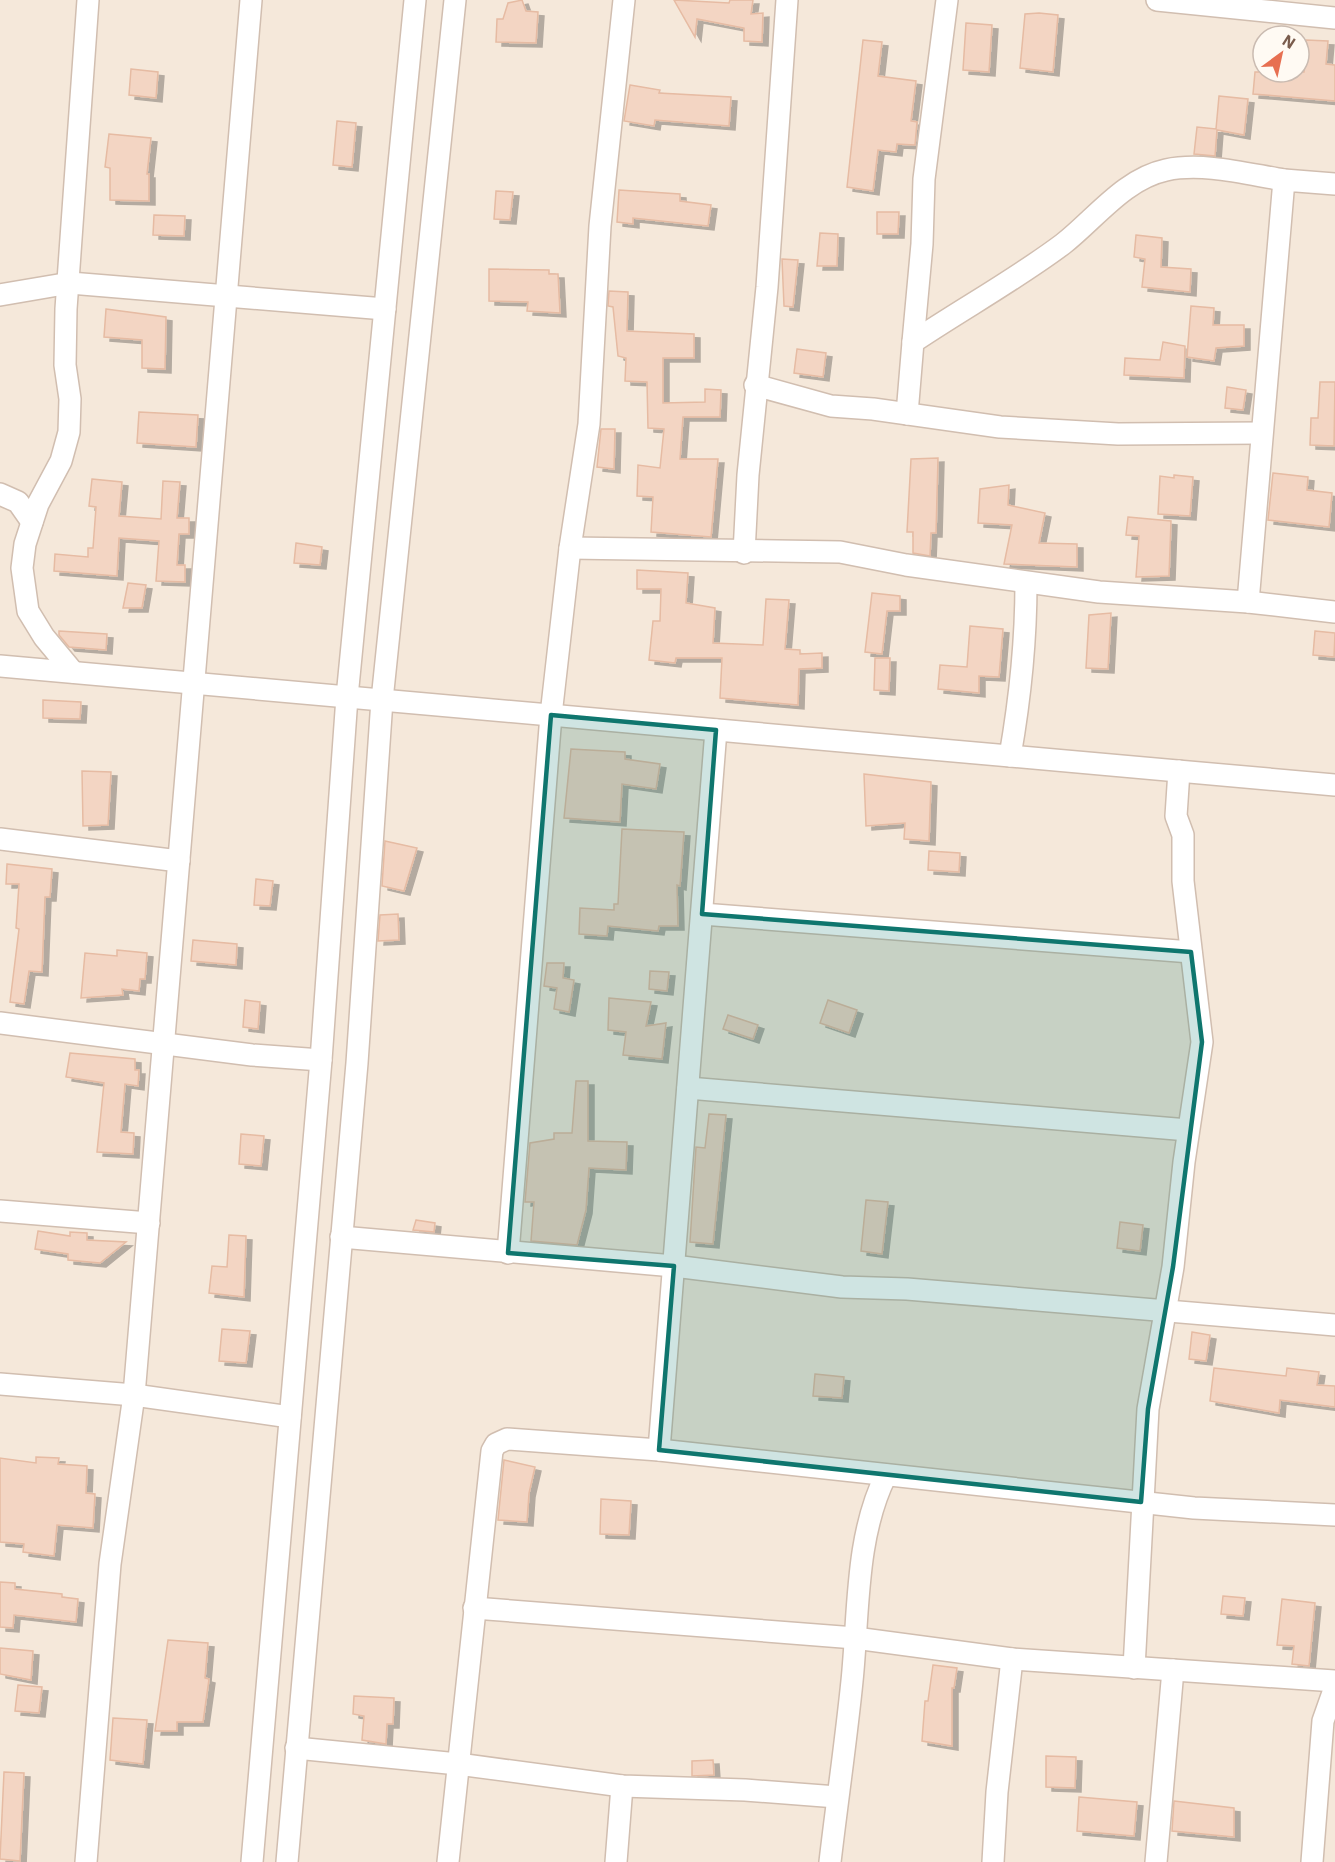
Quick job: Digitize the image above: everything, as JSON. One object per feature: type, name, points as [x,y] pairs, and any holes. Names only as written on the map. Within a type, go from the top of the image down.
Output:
[{"type":"street","points":[[73,672],[44,637],[28,611],[22,568],[38,504],[61,461],[69,432],[70,399],[65,364],[66,309],[70,282],[88,0]]},
{"type":"street","points":[[86,1862],[110,1564],[134,1395],[251,0]]},
{"type":"street","points":[[252,1862],[321,1060],[347,697],[415,0]]},
{"type":"street","points":[[287,1862],[357,1063],[382,700],[455,0]]},
{"type":"street","points":[[508,1253],[551,715],[570,548],[589,424],[600,226],[624,0]]},
{"type":"street","points":[[744,553],[755,385],[766,287],[787,0]]},
{"type":"street","points":[[907,414],[922,244],[924,179],[947,0]]},
{"type":"street","points":[[1172,1],[1335,18]]},
{"type":"street","points":[[913,342],[1062,244],[1118,195],[1140,180],[1165,170],[1192,167],[1284,180],[1335,184]]},
{"type":"street","points":[[1248,602],[1284,180]]},
{"type":"street","points":[[0,295],[70,282],[226,298],[385,309]]},
{"type":"street","points":[[755,385],[831,406],[1000,427],[1095,433],[1261,433]]},
{"type":"street","points":[[0,494],[18,502],[32,522]]},
{"type":"street","points":[[570,548],[744,553],[840,552],[1026,583],[1099,592],[1248,602],[1335,612]]},
{"type":"street","points":[[1010,756],[1020,700],[1026,624],[1026,583]]},
{"type":"street","points":[[0,666],[1335,785]]},
{"type":"street","points":[[659,1450],[716,730]]},
{"type":"street","points":[[1134,1668],[1148,1409],[1173,1267],[1188,1130],[1202,1042],[1183,881],[1183,835],[1176,816],[1179,771]]},
{"type":"street","points":[[0,839],[179,861]]},
{"type":"street","points":[[702,914],[1191,952]]},
{"type":"street","points":[[0,1023],[164,1045],[321,1060]]},
{"type":"street","points":[[688,1088],[1188,1130]]},
{"type":"street","points":[[0,1211],[149,1223]]},
{"type":"street","points":[[341,1237],[674,1266],[842,1287],[907,1289],[1335,1325]]},
{"type":"street","points":[[0,1384],[134,1395],[290,1417]]},
{"type":"street","points":[[448,1862],[492,1451],[496,1444],[507,1439],[659,1450],[1194,1508],[1335,1515]]},
{"type":"street","points":[[830,1862],[850,1700],[864,1554],[876,1495],[886,1475]]},
{"type":"street","points":[[474,1608],[855,1638],[1012,1659],[1335,1681]]},
{"type":"street","points":[[993,1862],[1000,1753],[1012,1659]]},
{"type":"street","points":[[1156,1862],[1173,1670]]},
{"type":"street","points":[[1312,1862],[1323,1721],[1335,1687]]},
{"type":"street","points":[[296,1748],[458,1764],[622,1786],[745,1790],[837,1797]]},
{"type":"street","points":[[616,1862],[622,1786]]},
{"type":"highlighted area","points":[[551,715],[716,730],[702,914],[1191,952],[1202,1042],[1173,1267],[1148,1409],[1141,1502],[659,1450],[674,1266],[508,1253]]},
{"type":"shaded area","points":[[0,0],[1335,0],[1335,1862],[0,1862]]},
{"type":"building","points":[[522,0],[526,11],[538,12],[536,43],[496,42],[497,19],[503,19],[508,3]]},
{"type":"building","points":[[674,0],[729,3],[730,0],[753,0],[751,14],[763,13],[762,42],[744,41],[744,28],[697,19],[695,37]]},
{"type":"building","points":[[1025,14],[1058,15],[1053,72],[1020,68]]},
{"type":"building","points":[[966,23],[992,25],[989,72],[963,70]]},
{"type":"building","points":[[863,40],[882,42],[878,76],[916,81],[911,121],[917,122],[915,145],[897,144],[896,152],[878,150],[873,191],[847,187]]},
{"type":"building","points":[[1311,40],[1328,41],[1326,64],[1335,65],[1335,101],[1253,94],[1254,84],[1311,84]]},
{"type":"building","points":[[131,69],[158,72],[156,98],[129,95]]},
{"type":"building","points":[[630,85],[660,90],[659,93],[731,97],[729,126],[655,120],[654,126],[624,121]]},
{"type":"building","points":[[1219,96],[1248,99],[1244,135],[1217,130],[1215,156],[1194,154],[1197,127],[1216,129]]},
{"type":"building","points":[[337,121],[356,123],[352,167],[333,165]]},
{"type":"building","points":[[109,134],[151,138],[147,174],[149,174],[149,201],[110,200],[110,168],[105,167]]},
{"type":"building","points":[[619,190],[680,194],[680,201],[711,205],[708,226],[633,218],[633,224],[617,222]]},
{"type":"building","points":[[496,191],[513,192],[510,220],[494,219]]},
{"type":"building","points":[[877,212],[899,212],[898,234],[877,234]]},
{"type":"building","points":[[154,215],[185,216],[184,236],[153,235]]},
{"type":"building","points":[[820,233],[838,234],[837,266],[817,266]]},
{"type":"building","points":[[1136,235],[1162,238],[1161,267],[1191,269],[1190,292],[1142,287],[1145,259],[1134,257]]},
{"type":"building","points":[[782,259],[798,260],[793,307],[784,306]]},
{"type":"building","points":[[489,269],[549,270],[549,274],[558,274],[560,313],[527,311],[528,302],[489,301]]},
{"type":"building","points":[[609,291],[628,292],[627,331],[694,334],[694,358],[663,358],[663,403],[705,402],[705,389],[721,390],[720,417],[683,417],[680,459],[718,459],[711,537],[651,532],[653,497],[637,496],[638,465],[660,468],[664,429],[648,428],[647,382],[625,381],[626,358],[618,356],[613,307],[608,306]]},
{"type":"building","points":[[1191,306],[1214,308],[1213,325],[1244,325],[1244,346],[1216,348],[1214,361],[1187,357]]},
{"type":"building","points":[[106,309],[166,317],[165,369],[142,368],[142,340],[104,337]]},
{"type":"building","points":[[1163,342],[1185,346],[1184,378],[1124,375],[1125,358],[1160,360]]},
{"type":"building","points":[[797,349],[826,353],[823,377],[794,373]]},
{"type":"building","points":[[1320,382],[1335,382],[1334,446],[1310,445],[1311,418],[1318,418]]},
{"type":"building","points":[[1227,387],[1246,390],[1243,410],[1225,408]]},
{"type":"building","points":[[139,412],[198,415],[196,447],[137,443]]},
{"type":"building","points":[[601,429],[615,429],[614,469],[597,467]]},
{"type":"building","points":[[938,458],[936,533],[931,533],[930,556],[913,553],[913,532],[907,532],[911,459]]},
{"type":"building","points":[[1273,473],[1308,477],[1307,490],[1332,493],[1329,527],[1268,520]]},
{"type":"building","points":[[1174,475],[1193,477],[1190,516],[1158,514],[1160,476],[1174,478]]},
{"type":"building","points":[[92,479],[122,482],[119,516],[161,519],[163,481],[180,482],[177,518],[189,518],[189,534],[179,534],[177,565],[185,565],[185,582],[156,581],[159,541],[119,538],[117,576],[54,571],[55,554],[88,557],[88,548],[93,548],[96,507],[89,506]]},
{"type":"building","points":[[1009,485],[1008,505],[1045,513],[1039,543],[1077,544],[1077,567],[1004,564],[1012,525],[978,523],[980,489]]},
{"type":"building","points":[[1128,517],[1171,521],[1169,576],[1136,577],[1139,536],[1126,535]]},
{"type":"building","points":[[296,543],[322,547],[320,565],[294,563]]},
{"type":"building","points":[[637,570],[688,573],[686,603],[715,608],[713,643],[763,645],[766,599],[789,600],[785,649],[800,650],[800,654],[822,653],[822,668],[799,669],[798,705],[720,698],[722,658],[676,658],[675,663],[649,660],[653,621],[660,621],[661,589],[637,589]]},
{"type":"building","points":[[128,583],[146,585],[142,608],[123,608]]},
{"type":"building","points":[[872,593],[900,596],[900,611],[887,611],[882,654],[865,652]]},
{"type":"building","points":[[1111,613],[1108,669],[1086,668],[1089,615]]},
{"type":"building","points":[[970,626],[1003,629],[999,677],[979,676],[979,693],[938,689],[940,665],[967,667]]},
{"type":"building","points":[[59,631],[107,634],[106,650],[69,647],[59,635]]},
{"type":"building","points":[[1315,631],[1335,633],[1334,657],[1313,655]]},
{"type":"building","points":[[875,658],[890,658],[889,691],[874,690]]},
{"type":"building","points":[[43,700],[81,702],[80,719],[43,718]]},
{"type":"building","points":[[571,749],[625,752],[625,759],[660,764],[656,789],[622,784],[620,822],[564,818]]},
{"type":"building","points":[[82,771],[111,772],[108,825],[83,826]]},
{"type":"building","points":[[864,774],[931,782],[929,841],[904,839],[905,823],[866,826]]},
{"type":"building","points":[[622,829],[684,832],[680,886],[677,885],[678,926],[659,926],[658,931],[608,926],[607,936],[579,934],[580,908],[614,910],[614,904],[618,904]]},
{"type":"building","points":[[385,841],[417,848],[404,891],[382,886]]},
{"type":"building","points":[[929,851],[960,853],[959,872],[928,870]]},
{"type":"building","points":[[7,864],[52,869],[50,897],[45,897],[42,972],[29,971],[24,1004],[10,1002],[19,929],[16,928],[19,884],[6,884]]},
{"type":"building","points":[[256,879],[273,881],[270,906],[254,905]]},
{"type":"building","points":[[398,914],[399,940],[378,941],[380,915]]},
{"type":"building","points":[[193,940],[237,944],[236,965],[191,961]]},
{"type":"building","points":[[117,950],[147,953],[145,979],[140,979],[139,991],[122,989],[123,995],[81,998],[85,953],[117,956]]},
{"type":"building","points":[[547,963],[564,963],[563,978],[574,980],[569,1012],[554,1009],[557,988],[544,986]]},
{"type":"building","points":[[650,971],[669,972],[667,991],[649,989]]},
{"type":"building","points":[[609,998],[651,1002],[646,1026],[666,1023],[662,1059],[623,1055],[626,1032],[608,1030]]},
{"type":"building","points":[[245,1000],[260,1002],[258,1029],[243,1027]]},
{"type":"building","points":[[828,1000],[857,1010],[849,1033],[820,1023]]},
{"type":"building","points":[[728,1015],[758,1025],[753,1039],[723,1029]]},
{"type":"building","points":[[70,1053],[135,1059],[135,1070],[139,1070],[138,1086],[125,1084],[121,1132],[134,1133],[133,1154],[97,1152],[104,1083],[66,1077]]},
{"type":"building","points":[[576,1081],[588,1081],[588,1141],[627,1142],[626,1170],[589,1168],[586,1210],[577,1245],[531,1241],[534,1202],[525,1202],[530,1143],[554,1139],[554,1133],[572,1133]]},
{"type":"building","points":[[709,1114],[726,1115],[713,1244],[690,1242],[696,1147],[705,1148]]},
{"type":"building","points":[[241,1134],[264,1136],[261,1166],[239,1164]]},
{"type":"building","points":[[866,1200],[888,1202],[882,1254],[861,1251]]},
{"type":"building","points":[[416,1220],[435,1223],[434,1232],[413,1230]]},
{"type":"building","points":[[1120,1222],[1143,1225],[1140,1251],[1117,1248]]},
{"type":"building","points":[[38,1231],[70,1236],[70,1232],[87,1233],[87,1240],[126,1242],[100,1263],[68,1260],[68,1254],[35,1249]]},
{"type":"building","points":[[229,1235],[246,1236],[244,1297],[209,1293],[212,1266],[227,1267]]},
{"type":"building","points":[[222,1329],[250,1331],[246,1363],[219,1361]]},
{"type":"building","points":[[1192,1332],[1210,1335],[1206,1361],[1189,1359]]},
{"type":"building","points":[[1214,1368],[1286,1376],[1287,1368],[1319,1372],[1317,1385],[1335,1386],[1335,1407],[1280,1400],[1279,1413],[1210,1401]]},
{"type":"building","points":[[815,1374],[844,1377],[842,1398],[813,1396]]},
{"type":"building","points":[[36,1457],[59,1458],[58,1464],[87,1466],[86,1493],[95,1494],[93,1528],[57,1525],[54,1556],[23,1552],[24,1544],[0,1542],[0,1458],[36,1463]]},
{"type":"building","points":[[504,1460],[535,1467],[529,1493],[527,1522],[498,1520]]},
{"type":"building","points":[[601,1499],[631,1501],[629,1535],[600,1534]]},
{"type":"building","points":[[0,1582],[15,1583],[15,1589],[62,1594],[62,1597],[78,1599],[76,1622],[14,1615],[13,1628],[0,1627]]},
{"type":"building","points":[[1223,1596],[1245,1598],[1243,1616],[1221,1614]]},
{"type":"building","points":[[1282,1599],[1315,1603],[1309,1666],[1292,1664],[1294,1646],[1277,1645]]},
{"type":"building","points":[[168,1640],[208,1643],[205,1678],[209,1679],[203,1722],[177,1722],[177,1731],[155,1731]]},
{"type":"building","points":[[0,1648],[33,1651],[31,1680],[0,1674]]},
{"type":"building","points":[[933,1665],[957,1668],[954,1688],[952,1688],[952,1746],[922,1741],[925,1701],[928,1701]]},
{"type":"building","points":[[18,1685],[42,1687],[39,1713],[15,1711]]},
{"type":"building","points":[[354,1696],[394,1698],[393,1724],[387,1724],[386,1744],[362,1740],[364,1716],[353,1714]]},
{"type":"building","points":[[113,1718],[147,1720],[143,1764],[110,1760]]},
{"type":"building","points":[[1046,1756],[1076,1757],[1075,1788],[1046,1787]]},
{"type":"building","points":[[713,1760],[714,1775],[692,1776],[692,1761]]},
{"type":"building","points":[[4,1772],[24,1773],[20,1861],[0,1859]]},
{"type":"building","points":[[1079,1797],[1137,1802],[1134,1836],[1077,1831]]},
{"type":"building","points":[[1174,1801],[1234,1808],[1234,1837],[1172,1831]]}]
